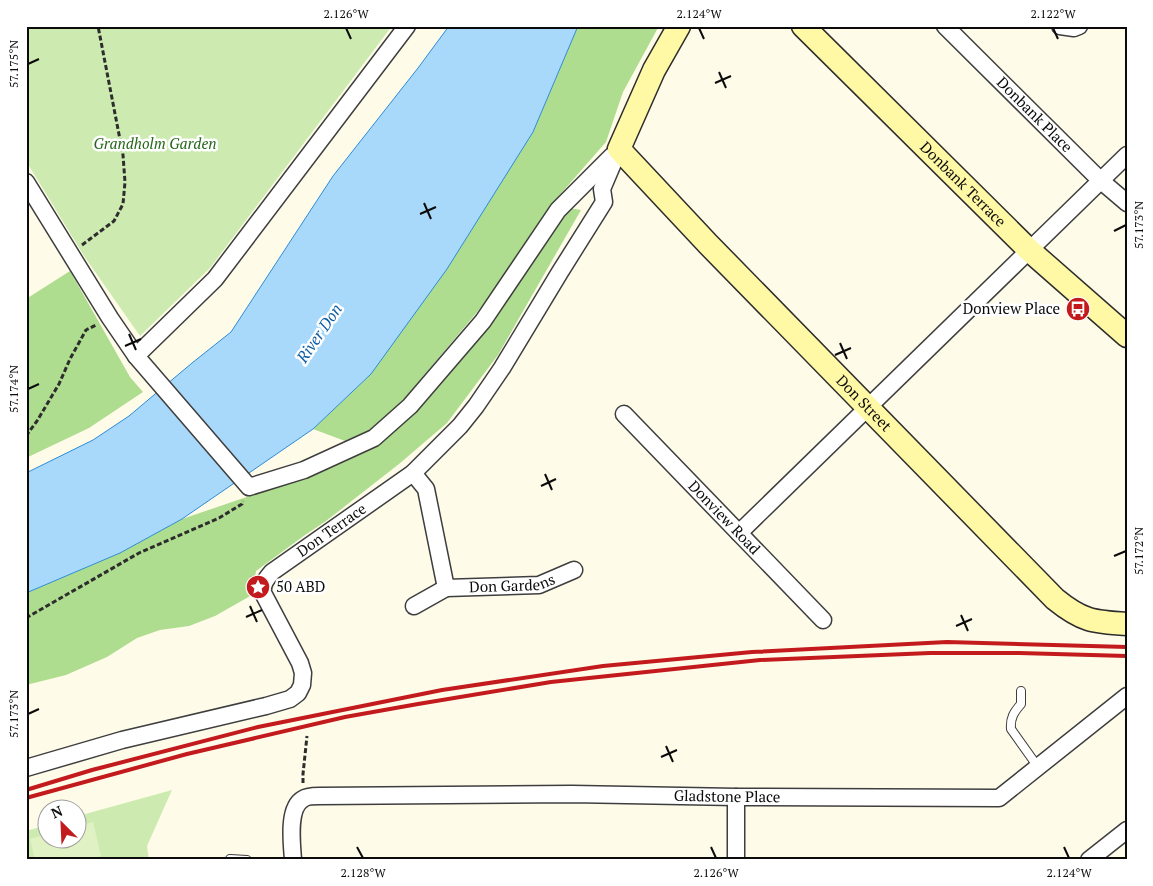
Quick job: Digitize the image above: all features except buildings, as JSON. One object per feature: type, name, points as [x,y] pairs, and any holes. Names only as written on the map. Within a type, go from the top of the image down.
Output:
[{"type":"street","points":[[141,362],[215,279],[407,26]]},
{"type":"street","points":[[26,182],[110,318],[141,362],[247,485],[304,470],[374,438],[410,406],[483,321],[558,210],[619,149],[654,70],[679,26]]},
{"type":"street","name":"Donbank Terrace","points":[[803,26],[1029,250],[1127,336]]},
{"type":"street","name":"Donbank Place","points":[[945,26],[1100,180],[1127,203]]},
{"type":"street","points":[[1060,26],[1074,28],[1079,26]]},
{"type":"street","name":"Don Street","points":[[619,149],[708,244],[1055,599],[1081,617],[1096,621],[1127,624]]},
{"type":"street","name":"Don Terrace","points":[[26,768],[122,740],[266,706],[290,698],[298,693],[302,685],[302,668],[263,593],[262,587],[264,582],[272,572],[413,473],[460,426],[502,368],[604,202],[602,189],[619,149]]},
{"type":"street","points":[[739,533],[1127,155]]},
{"type":"street","name":"Donview Road","points":[[624,414],[823,620]]},
{"type":"street","name":"Don Gardens","points":[[413,473],[426,489],[446,588]]},
{"type":"street","name":"Don Gardens","points":[[414,606],[446,588],[539,585],[574,570]]},
{"type":"street","name":"Gladstone Place","points":[[300,803],[319,796],[562,794],[999,798],[1127,696]]},
{"type":"street","points":[[736,797],[736,860]]},
{"type":"street","points":[[293,860],[293,819],[300,803]]},
{"type":"street","points":[[1089,860],[1127,830]]},
{"type":"lane","points":[[1021,691],[1022,704],[1015,711],[1010,722],[1011,729],[1038,767]]},
{"type":"lane","points":[[230,859],[247,860]]},
{"type":"path","points":[[70,253],[114,221],[123,204],[125,182],[122,156],[98,26]]},
{"type":"path","points":[[26,436],[59,384],[70,358],[86,330]]},
{"type":"path","points":[[26,618],[139,553],[219,518],[242,504],[247,485]]},
{"type":"path","points":[[300,803],[307,736]]},
{"type":"green space","name":"Grandholm Garden","points":[[26,26],[392,26],[210,268],[140,336],[84,256],[26,161]]},
{"type":"green space","points":[[578,26],[659,26],[623,92],[606,142],[557,198],[488,299],[405,398],[375,429],[345,441],[313,429],[371,374],[533,132]]},
{"type":"green space","points":[[569,208],[581,210],[498,355],[447,423],[399,464],[326,521],[256,571],[252,595],[215,616],[189,626],[160,630],[137,638],[107,657],[66,675],[26,685],[26,593],[120,553],[182,519],[285,484],[383,441],[421,407],[489,324]]},
{"type":"green space","points":[[70,271],[130,377],[143,392],[89,428],[26,458],[26,299]]},
{"type":"green space","points":[[172,790],[147,846],[149,860],[26,860],[26,831],[38,828],[38,848],[88,848],[88,813]]},
{"type":"green space","points":[[93,822],[101,856],[87,860],[35,860],[30,839],[38,837],[38,848],[88,848],[88,823]]},
{"type":"water","name":"River Don","points":[[449,26],[578,26],[533,132],[447,269],[371,374],[313,429],[182,519],[120,553],[26,593],[26,473],[93,440],[129,416],[231,332],[333,176]]},
{"type":"railway","points":[[26,790],[92,770],[258,727],[442,690],[603,666],[752,652],[947,642],[1127,647]]},
{"type":"railway","points":[[26,798],[187,754],[345,717],[551,682],[760,660],[930,653],[1127,656]]},
{"type":"place","name":"Donview Place","points":[[1078,309]]},
{"type":"place","name":"50 ABD","points":[[258,587]]}]
